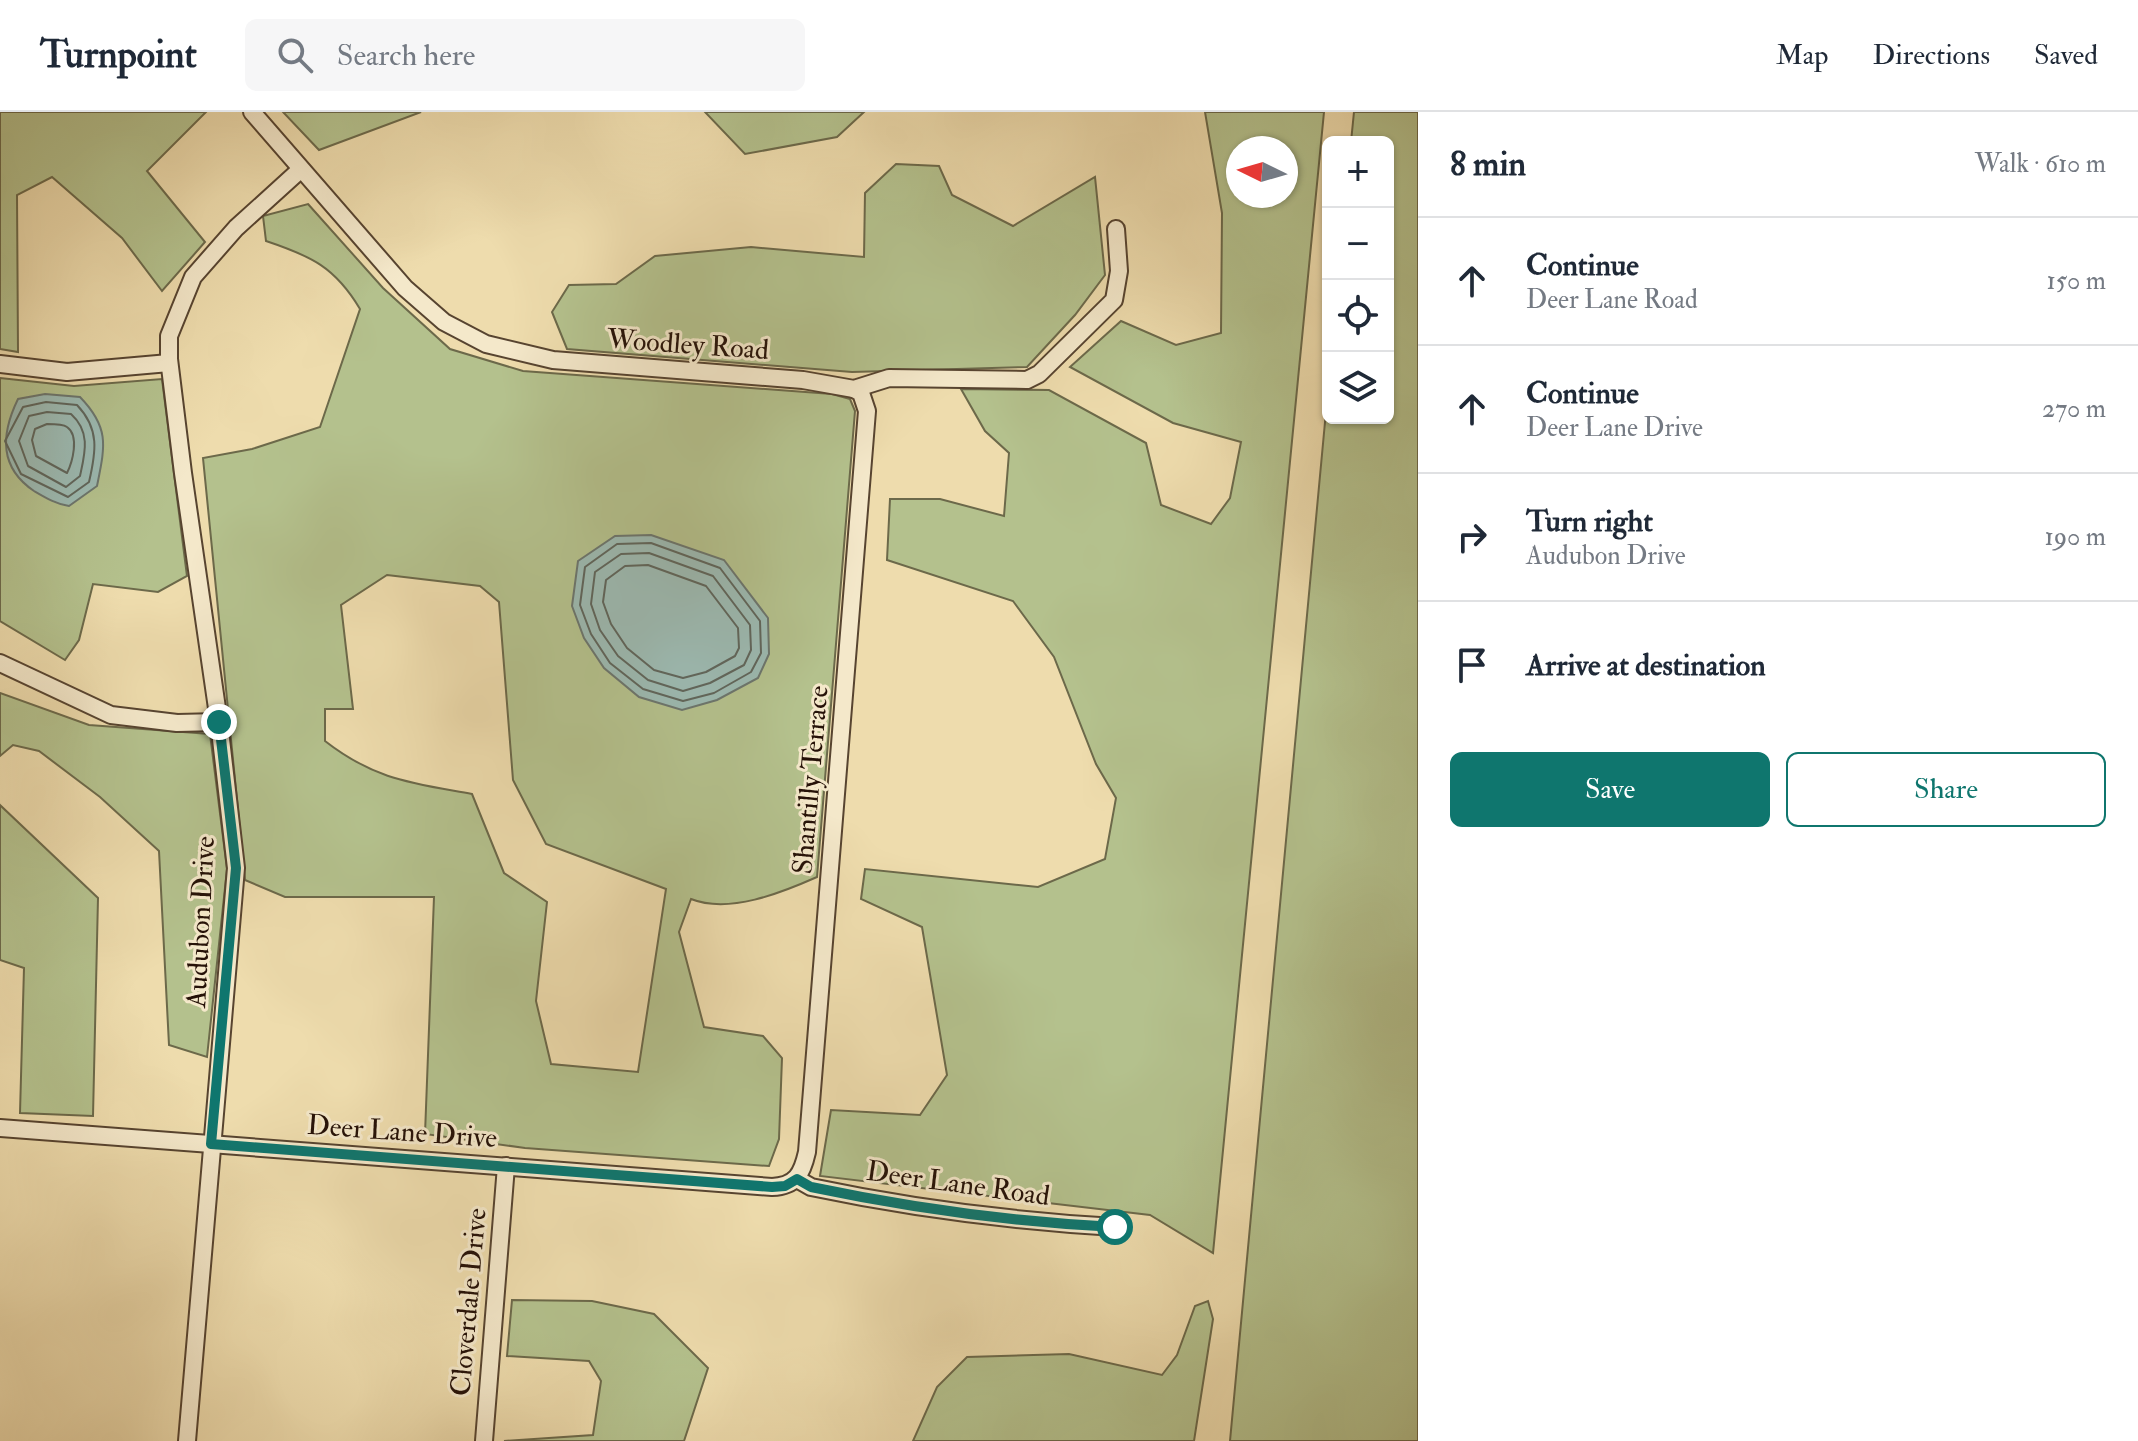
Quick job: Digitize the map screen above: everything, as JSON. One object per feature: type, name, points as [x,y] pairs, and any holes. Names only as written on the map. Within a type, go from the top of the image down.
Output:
[{"type":"street","name":"Woodley Road","points":[[252,112],[415,298],[444,322],[486,344],[553,360],[803,380],[854,389],[889,378],[995,381],[1034,377],[1114,300],[1119,271],[1116,229]]},
{"type":"street","name":"Audubon Drive","points":[[187,1441],[236,868],[169,363],[173,319],[193,277],[236,228],[300,170]]},
{"type":"street","points":[[0,364],[67,372],[169,363]]},
{"type":"street","name":"Shantilly Terrace","points":[[797,1179],[807,1152],[867,411],[861,393],[854,389]]},
{"type":"street","points":[[0,663],[111,715],[177,723],[219,722]]},
{"type":"street","name":"Deer Lane Drive","points":[[0,1128],[772,1187],[785,1186],[797,1179]]},
{"type":"street","name":"Cloverdale Drive","points":[[484,1441],[506,1166]]},
{"type":"street","name":"Deer Lane Road","points":[[797,1179],[811,1187],[906,1205],[1043,1223],[1115,1227]]},
{"type":"green space","points":[[0,112],[206,112],[147,171],[205,242],[162,291],[122,238],[52,177],[17,195],[18,352],[0,349]]},
{"type":"green space","points":[[283,112],[421,112],[319,150]]},
{"type":"green space","points":[[705,112],[864,112],[837,137],[745,154]]},
{"type":"green space","points":[[1205,112],[1324,112],[1213,1253],[1150,1215],[820,1176],[831,1110],[920,1115],[947,1075],[922,927],[861,899],[865,869],[1038,887],[1105,859],[1116,798],[1096,764],[1054,657],[1013,601],[887,560],[890,499],[940,499],[1004,516],[1009,453],[985,431],[961,389],[1049,390],[1146,443],[1161,505],[1211,524],[1230,498],[1241,442],[1173,423],[1070,367],[1121,321],[1176,345],[1221,333],[1222,213]]},
{"type":"green space","points":[[1354,112],[1418,112],[1418,1441],[1230,1441],[1325,424],[1394,424],[1394,136],[1352,136]]},
{"type":"green space","points":[[896,164],[939,166],[952,195],[1013,226],[1095,177],[1105,275],[1075,315],[1027,367],[852,372],[567,349],[552,312],[569,285],[616,284],[655,256],[751,247],[864,257],[865,193]]},
{"type":"green space","points":[[308,204],[383,288],[450,349],[523,371],[832,394],[850,399],[855,411],[817,877],[771,895],[738,903],[706,903],[691,899],[679,932],[704,1027],[763,1036],[782,1058],[779,1139],[769,1166],[525,1148],[425,1134],[434,897],[285,897],[245,880],[203,458],[252,449],[320,427],[360,309],[341,283],[320,265],[266,241],[263,216]],"holes":[[[387,575],[480,586],[499,602],[513,780],[546,844],[666,889],[638,1072],[551,1064],[536,1001],[547,902],[504,873],[472,794],[412,783],[378,772],[325,741],[325,709],[353,709],[341,605]]]},
{"type":"green space","points":[[0,378],[74,386],[162,379],[187,576],[158,592],[93,584],[79,640],[65,660],[0,621]]},
{"type":"green space","points":[[0,693],[89,725],[210,734],[227,869],[207,1057],[169,1045],[159,851],[100,797],[39,751],[13,745],[0,756]]},
{"type":"green space","points":[[0,805],[98,898],[93,1116],[20,1113],[24,968],[0,960]]},
{"type":"green space","points":[[512,1300],[592,1301],[654,1314],[708,1368],[684,1441],[504,1441],[593,1435],[601,1381],[589,1361],[507,1356]]},
{"type":"green space","points":[[1208,1301],[1213,1319],[1194,1441],[913,1441],[937,1387],[967,1357],[1069,1354],[1162,1375],[1177,1355],[1195,1306]]},
{"type":"water","points":[[45,394],[80,397],[101,428],[103,448],[97,486],[69,506],[47,498],[23,482],[9,462],[6,450],[8,426],[18,399]]},
{"type":"water","points":[[651,535],[724,560],[768,618],[769,654],[758,678],[717,700],[682,710],[639,697],[604,668],[584,638],[572,606],[578,561],[615,536]]},
{"type":"route","points":[[219,722],[236,868],[211,1144],[772,1187],[785,1186],[797,1179],[811,1187],[906,1205],[1043,1223],[1115,1227]]}]
